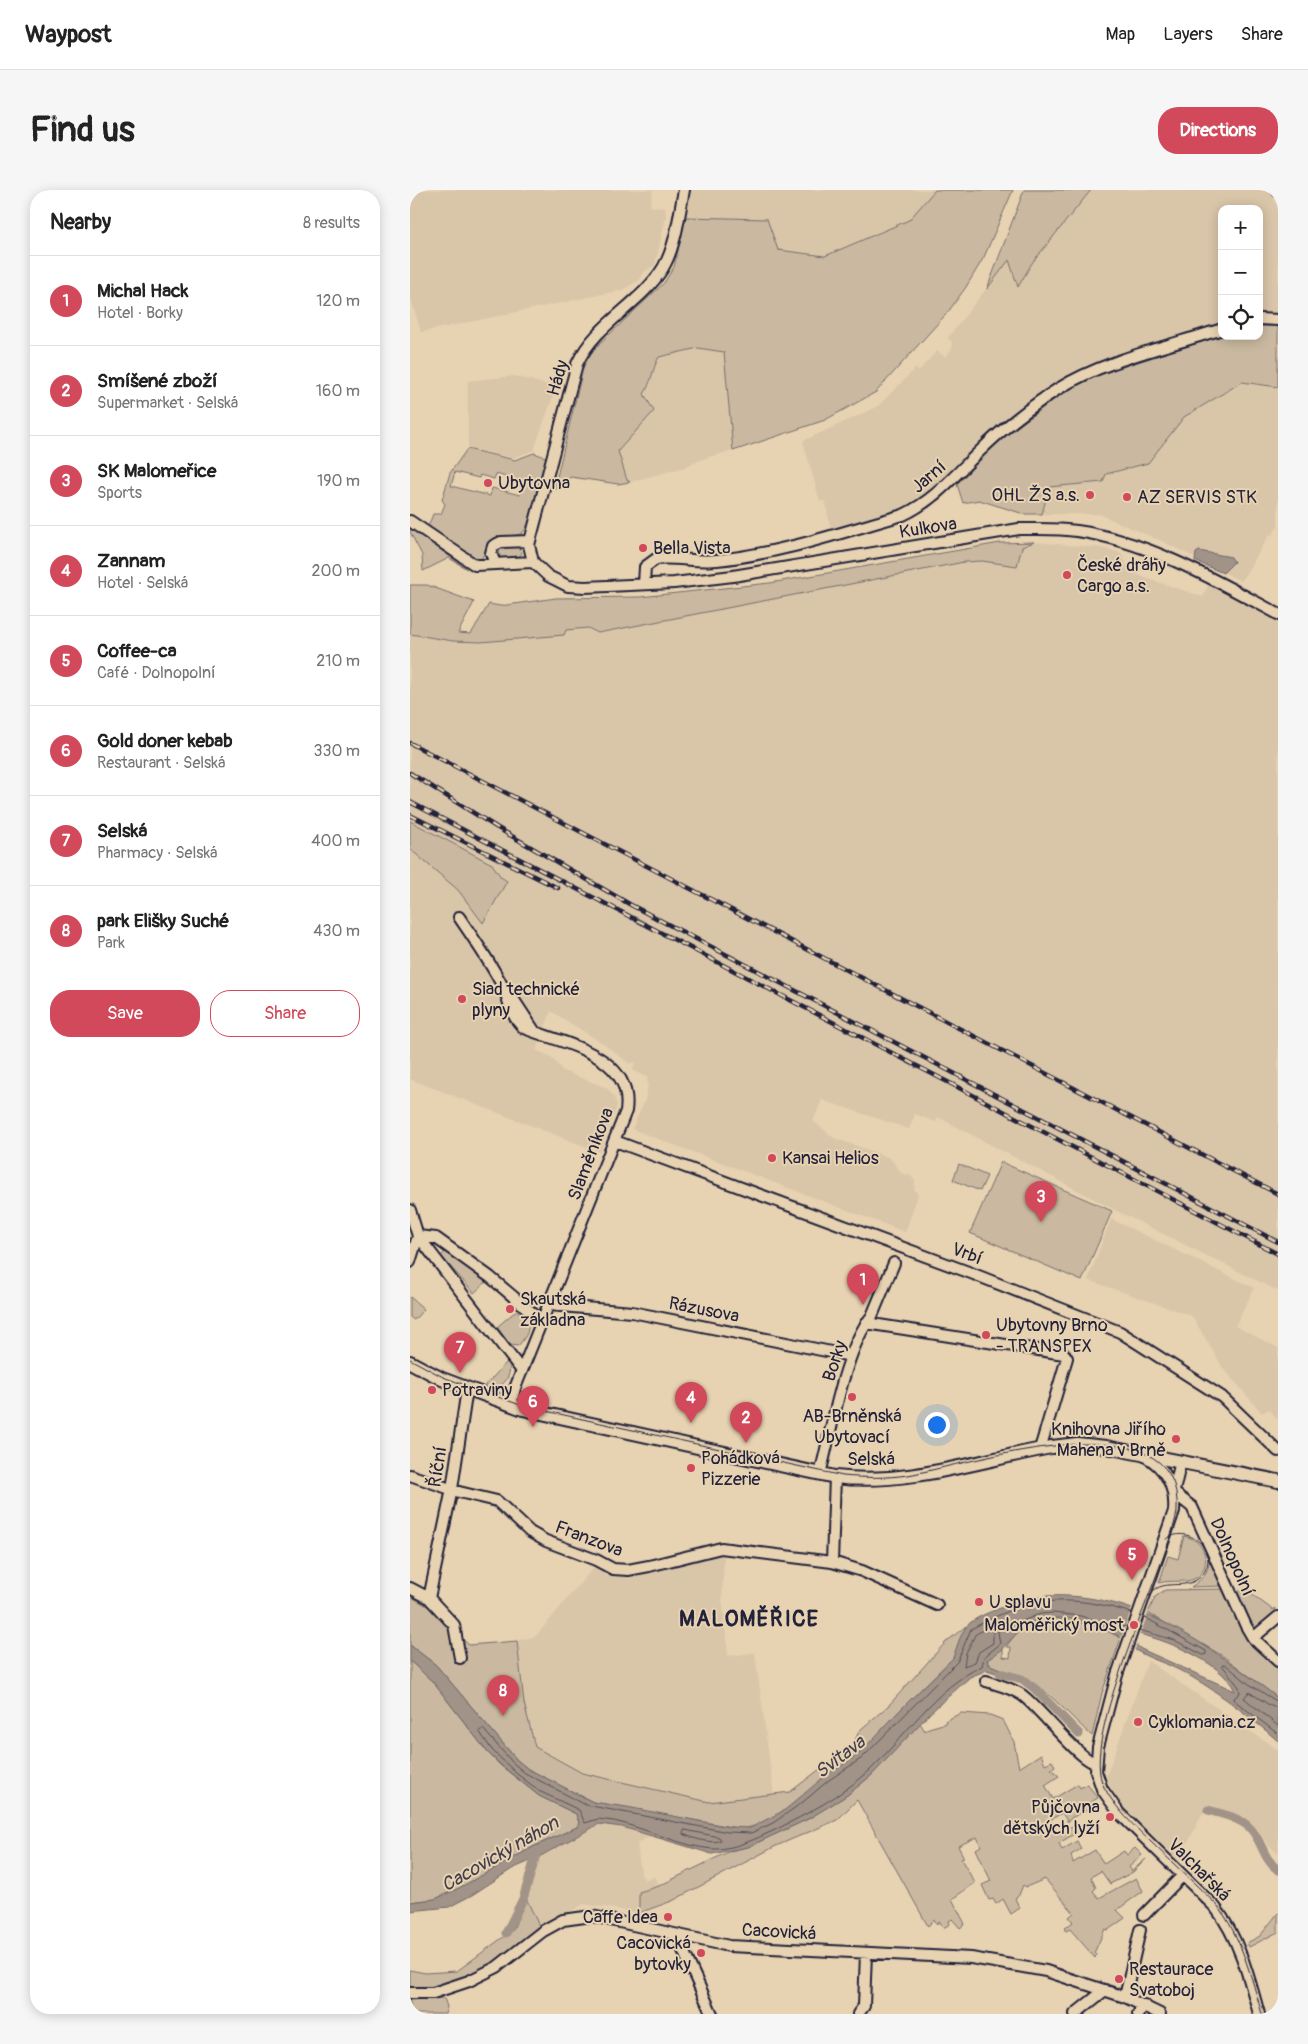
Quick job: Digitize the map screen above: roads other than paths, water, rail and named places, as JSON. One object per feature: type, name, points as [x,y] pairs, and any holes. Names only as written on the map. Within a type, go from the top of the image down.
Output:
[{"type":"main road","name":"Selská","points":[[412,1363],[467,1389],[511,1405],[600,1427],[820,1474],[835,1482],[899,1478],[1040,1449],[1084,1444],[1278,1481]]},
{"type":"street","name":"Hády","points":[[533,562],[529,541],[580,359],[602,328],[647,289],[664,267],[670,251],[684,190]]},
{"type":"street","points":[[1263,319],[1278,320]]},
{"type":"street","name":"Jarní","points":[[644,584],[645,567],[656,559],[694,562],[740,557],[903,515],[918,508],[934,496],[982,449],[1058,389],[1090,372],[1218,330]]},
{"type":"street","points":[[410,521],[469,562],[481,565],[533,562]]},
{"type":"street","name":"Kulkova","points":[[533,562],[548,576],[568,586],[644,584],[741,575],[1019,529],[1058,529],[1105,537],[1171,560],[1278,614]]},
{"type":"street","points":[[495,564],[491,553],[494,546],[500,542],[529,541]]},
{"type":"street","name":"Slaměníkova","points":[[459,917],[504,989],[512,997],[535,1032],[595,1055],[617,1072],[625,1087],[628,1102],[615,1141],[522,1371],[511,1405]]},
{"type":"street","name":"Vrbí","points":[[615,1141],[894,1244],[1120,1332],[1222,1397],[1278,1451]]},
{"type":"street","points":[[410,1210],[418,1236],[522,1371]]},
{"type":"street","points":[[410,1262],[418,1236]]},
{"type":"street","points":[[418,1236],[436,1238],[490,1277],[542,1321]]},
{"type":"street","name":"Borky","points":[[820,1474],[851,1356],[866,1323],[872,1316],[894,1263]]},
{"type":"street","name":"Rázusova","points":[[548,1305],[632,1312],[851,1356]]},
{"type":"street","points":[[866,1323],[998,1345],[1041,1348],[1064,1354],[1067,1358],[1040,1449]]},
{"type":"street","name":"Říční","points":[[429,1598],[452,1489],[467,1389]]},
{"type":"street","name":"Dolnopolní","points":[[1142,1454],[1153,1461],[1164,1472],[1173,1492],[1192,1507],[1241,1618],[1254,1638],[1278,1661]]},
{"type":"street","name":"Dolnopolní","points":[[1123,1656],[1172,1517],[1173,1492],[1181,1461]]},
{"type":"street","name":"Franzova","points":[[410,1475],[497,1501],[530,1532],[546,1541],[620,1570],[721,1548],[832,1562],[862,1571],[937,1605]]},
{"type":"street","points":[[832,1562],[835,1482]]},
{"type":"street","points":[[410,1588],[429,1598],[454,1625],[460,1658]]},
{"type":"street","points":[[1254,1638],[1278,1617]]},
{"type":"street","name":"Valchařská","points":[[1123,1656],[1111,1695],[1096,1763],[1098,1780],[1109,1801],[1215,1907],[1225,1920],[1241,1955],[1259,2014]]},
{"type":"street","points":[[986,1681],[1014,1690],[1022,1695],[1046,1715],[1086,1760],[1096,1763]]},
{"type":"street","points":[[1144,1914],[1182,1876]]},
{"type":"street","name":"Cacovická","points":[[410,1993],[433,1992],[453,1988],[482,1976],[543,1931],[563,1920],[592,1916],[729,1946],[971,1958],[1046,1971],[1125,1996],[1160,2014]]},
{"type":"street","points":[[1125,1996],[1140,1930]]},
{"type":"street","points":[[683,1937],[682,1948],[712,2014]]},
{"type":"street","points":[[858,2014],[864,2006],[866,1953]]},
{"type":"street","points":[[1074,2014],[1105,1990]]},
{"type":"street","points":[[1138,2014],[1144,2005]]},
{"type":"water","points":[[1199,551],[1231,557],[1234,562],[1223,573],[1195,561],[1196,553]]},
{"type":"water","points":[[1046,1596],[1079,1597],[1111,1603],[1141,1612],[1198,1642],[1225,1659],[1278,1698],[1278,1741],[1243,1712],[1205,1685],[1169,1665],[1137,1651],[1113,1633],[1096,1625],[1077,1620],[1048,1618],[1031,1623],[987,1660],[988,1664],[1010,1673],[1009,1677],[987,1670],[970,1677],[930,1713],[872,1775],[846,1796],[808,1819],[748,1847],[712,1854],[622,1827],[599,1824],[537,1858],[512,1869],[472,1895],[449,1907],[410,1911],[410,1902],[435,1899],[459,1888],[533,1847],[577,1827],[579,1823],[576,1814],[539,1796],[488,1753],[433,1682],[410,1661],[410,1645],[436,1665],[517,1760],[528,1769],[593,1802],[729,1827],[750,1828],[785,1810],[825,1776],[859,1754],[953,1658],[961,1635],[972,1621],[991,1611]],"holes":[[[1122,1631],[1136,1633],[1186,1650],[1202,1659],[1228,1680],[1235,1691],[1141,1649]]]},
{"type":"waterway","points":[[1000,1673],[1022,1679],[1034,1688],[1079,1734]]},
{"type":"waterway","points":[[1208,1810],[1235,1818],[1249,1827],[1257,1837],[1269,1860],[1278,1870]]},
{"type":"waterway","name":"Cacovický náhon","points":[[506,1933],[523,1899],[537,1852]]},
{"type":"tram line","points":[[410,1359],[443,1377],[523,1406],[843,1476],[892,1477],[908,1475],[1021,1451],[1068,1445],[1111,1445],[1147,1454],[1170,1476],[1177,1512],[1170,1539],[1113,1694],[1103,1732],[1099,1764],[1104,1787],[1125,1816],[1217,1905],[1225,1917],[1239,1943],[1262,2014]]},
{"type":"tram line","points":[[1149,1596],[1160,1587],[1194,1581],[1200,1577],[1206,1568],[1208,1559],[1201,1543],[1185,1535],[1175,1535],[1166,1539]]},
{"type":"railway","points":[[410,743],[1278,1194]]},
{"type":"railway","points":[[410,773],[496,827],[631,905],[1278,1242]]},
{"type":"railway","points":[[410,802],[1278,1254]]},
{"type":"railway","points":[[410,815],[558,888]]},
{"type":"place","name":"Ubytovna","points":[[488,483]]},
{"type":"place","name":"OHL ŽS a.s.","points":[[1090,495]]},
{"type":"place","name":"AZ SERVIS STK","points":[[1127,497]]},
{"type":"place","name":"Bella Vista","points":[[643,548]]},
{"type":"place","name":"České dráhy Cargo a.s.","points":[[1067,575]]},
{"type":"place","name":"Siad technické plyny","points":[[462,999]]},
{"type":"place","name":"Kansai Helios","points":[[772,1158]]},
{"type":"place","name":"SK Malomeřice","points":[[1041,1222]]},
{"type":"place","name":"Michal Hack","points":[[863,1305]]},
{"type":"place","name":"Skautská základna","points":[[510,1309]]},
{"type":"place","name":"Ubytovny Brno - TRANSPEX","points":[[986,1335]]},
{"type":"place","name":"Selská","points":[[460,1373]]},
{"type":"place","name":"Potraviny","points":[[432,1390]]},
{"type":"place","name":"AB-Brněnská Ubytovací","points":[[852,1397]]},
{"type":"place","name":"Zannam","points":[[691,1423]]},
{"type":"place","name":"Gold doner kebab","points":[[533,1427]]},
{"type":"place","name":"Knihovna Jiřího Mahena v Brně","points":[[1176,1439]]},
{"type":"place","name":"Smíšené zboží","points":[[746,1443]]},
{"type":"place","name":"Pohádková Pizzerie","points":[[691,1468]]},
{"type":"place","name":"Coffee-ca","points":[[1132,1580]]},
{"type":"place","name":"U splavu","points":[[979,1602]]},
{"type":"place","name":"Maloměřický most","points":[[1134,1625]]},
{"type":"place","name":"park Elišky Suché","points":[[503,1716]]},
{"type":"place","name":"Cyklomania.cz","points":[[1138,1722]]},
{"type":"place","name":"Půjčovna dětských lyží","points":[[1110,1817]]},
{"type":"place","name":"Caffe Idea","points":[[668,1917]]},
{"type":"place","name":"Cacovická bytovky","points":[[701,1953]]},
{"type":"place","name":"Restaurace Svatoboj","points":[[1119,1979]]},
{"type":"district","name":"MALOMĚŘICE","points":[[749,1619]]},
{"type":"water label","name":"Svitava","points":[[840,1757]]}]
